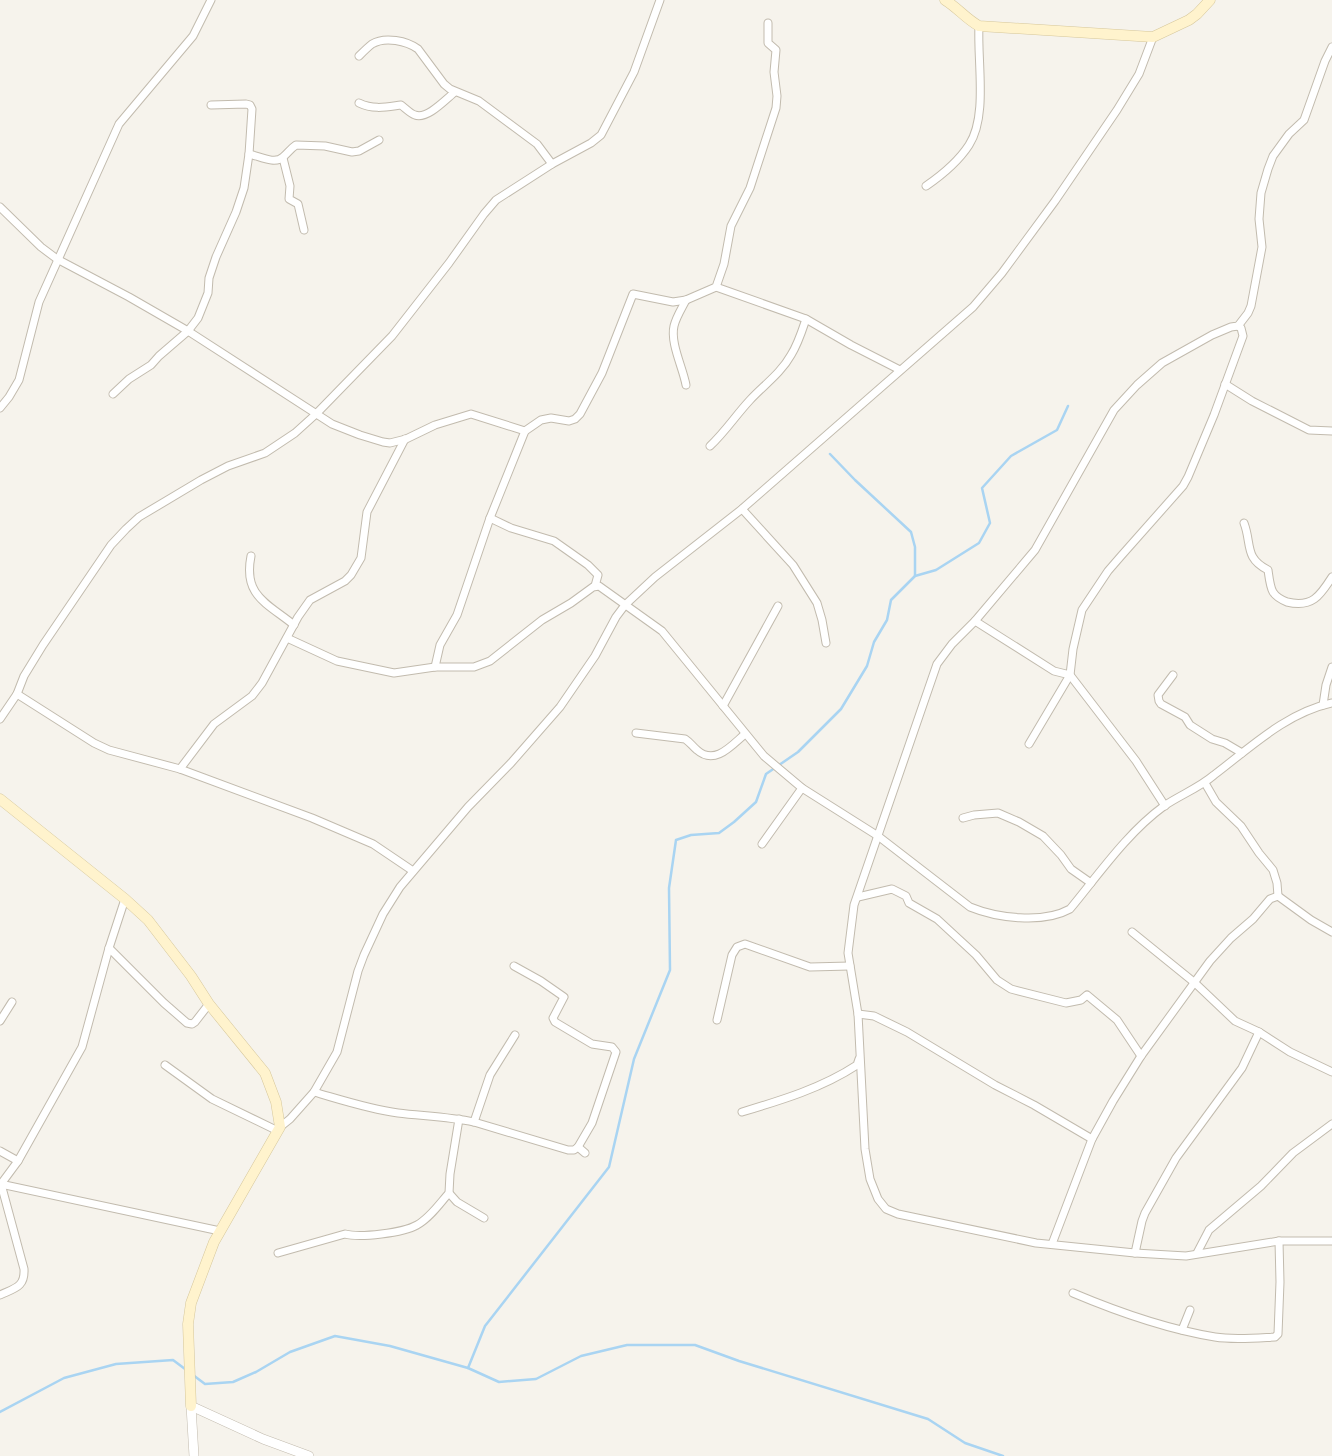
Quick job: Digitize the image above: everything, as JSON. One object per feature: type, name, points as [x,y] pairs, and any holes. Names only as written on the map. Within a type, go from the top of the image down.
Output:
[{"type":"main road","points":[[945,0],[959,8],[967,19],[979,26],[1153,37],[1189,20],[1210,0]]},
{"type":"main road","points":[[0,799],[148,920],[209,1004],[265,1073],[276,1102],[279,1129],[220,1231],[191,1303],[188,1324],[191,1406]]},
{"type":"street","points":[[0,408],[19,380],[39,302],[120,124],[193,36],[211,0]]},
{"type":"street","points":[[0,719],[17,694],[24,676],[43,645],[111,545],[125,529],[139,517],[201,480],[228,466],[273,449],[295,433],[392,336],[496,200],[601,135],[634,72],[660,0]]},
{"type":"street","points":[[435,667],[437,652],[457,615],[490,518],[525,431],[541,420],[551,418],[569,421],[580,414],[602,373],[634,295],[673,302],[686,300],[716,286],[724,264],[731,226],[750,188],[776,108],[776,50],[768,43],[768,23]]},
{"type":"street","points":[[926,187],[956,162],[970,144],[979,120],[979,26]]},
{"type":"street","points":[[165,1065],[212,1099],[279,1129],[290,1119],[314,1092],[337,1052],[364,955],[383,914],[400,887],[468,807],[560,707],[595,656],[625,605],[654,577],[742,509],[973,306],[1002,273],[1055,201],[1117,110],[1139,74],[1153,37]]},
{"type":"street","points":[[359,56],[377,41],[407,42],[418,48],[444,84],[455,92],[479,101],[537,144],[552,164]]},
{"type":"street","points":[[1332,47],[1304,120],[1289,134],[1273,156],[1268,169],[1261,192],[1261,257],[1248,313],[1238,326],[1212,335],[1162,363],[1123,399],[1114,410],[1035,550],[937,664],[854,905],[849,944],[858,1014],[865,1149],[870,1179],[878,1199],[886,1209],[898,1214],[1036,1243],[1135,1254],[1186,1255],[1279,1241],[1332,1241]]},
{"type":"street","points":[[359,103],[369,107],[401,105],[421,116],[432,111],[455,92]]},
{"type":"street","points":[[113,394],[129,379],[151,365],[188,331],[198,318],[208,293],[209,278],[216,257],[236,212],[244,188],[253,108],[250,105],[211,105]]},
{"type":"street","points":[[249,154],[277,161],[296,145],[325,146],[352,152],[379,140]]},
{"type":"street","points":[[282,158],[290,186],[289,199],[298,204],[304,230]]},
{"type":"street","points":[[0,207],[57,259],[188,331],[332,424],[390,443],[471,414],[525,431]]},
{"type":"street","points":[[716,286],[806,319],[901,370]]},
{"type":"street","points":[[686,300],[673,329],[686,386]]},
{"type":"street","points":[[710,446],[750,400],[783,368],[792,355],[806,319]]},
{"type":"street","points":[[1030,744],[1070,675],[1082,610],[1108,571],[1183,486],[1214,415],[1242,336],[1238,326]]},
{"type":"street","points":[[1224,384],[1260,406],[1309,430],[1332,431]]},
{"type":"street","points":[[180,769],[214,724],[252,696],[262,683],[310,600],[345,581],[356,567],[361,558],[367,512],[405,439]]},
{"type":"street","points":[[742,509],[799,574],[817,603],[826,643]]},
{"type":"street","points":[[287,638],[337,661],[394,673],[435,667],[474,667],[490,661],[542,620],[596,586],[598,575],[554,541],[511,528],[490,518]]},
{"type":"street","points":[[1244,523],[1250,554],[1260,566],[1268,570],[1273,592],[1281,599],[1308,603],[1321,594],[1332,577]]},
{"type":"street","points":[[251,556],[248,568],[254,592],[294,625]]},
{"type":"street","points":[[596,586],[662,631],[745,734],[764,756],[785,774],[802,788],[878,836],[970,907],[984,913],[1014,917],[1050,916],[1070,909],[1140,827],[1165,806],[1205,783],[1282,723],[1332,703]]},
{"type":"street","points":[[723,706],[778,606]]},
{"type":"street","points":[[975,621],[1054,671],[1070,675],[1136,761],[1165,806]]},
{"type":"street","points":[[1323,705],[1332,667]]},
{"type":"street","points":[[1173,675],[1158,695],[1161,704],[1185,717],[1190,726],[1242,753]]},
{"type":"street","points":[[17,694],[109,750],[180,769],[349,832],[373,844],[413,871]]},
{"type":"street","points":[[636,733],[685,739],[692,743],[697,751],[709,756],[720,755],[745,734]]},
{"type":"street","points":[[1205,783],[1216,802],[1241,826],[1273,870],[1278,895],[1283,901],[1332,932]]},
{"type":"street","points":[[762,844],[802,788]]},
{"type":"street","points":[[963,818],[998,813],[1019,822],[1043,836],[1072,869],[1091,883]]},
{"type":"street","points":[[858,897],[892,889],[906,896],[909,903],[945,926],[976,955],[997,980],[1011,989],[1066,1003],[1081,1000],[1087,995],[1117,1020],[1141,1056]]},
{"type":"street","points":[[1052,1244],[1092,1139],[1141,1056],[1210,961],[1270,899],[1278,895]]},
{"type":"street","points":[[0,1184],[18,1161],[82,1047],[125,900]]},
{"type":"street","points":[[1132,932],[1195,983],[1234,1021],[1332,1072]]},
{"type":"street","points":[[717,1020],[732,955],[737,947],[745,944],[810,967],[850,966]]},
{"type":"street","points":[[109,948],[187,1023],[195,1022],[209,1004]]},
{"type":"street","points":[[314,1092],[370,1108],[474,1122],[568,1150],[581,1150],[616,1052],[612,1047],[592,1044],[555,1022],[553,1018],[564,997],[514,967]]},
{"type":"street","points":[[0,1021],[12,1002]]},
{"type":"street","points":[[858,1014],[874,1016],[907,1032],[1092,1139]]},
{"type":"street","points":[[1135,1254],[1142,1222],[1176,1158],[1242,1068],[1259,1032]]},
{"type":"street","points":[[474,1122],[490,1075],[515,1035]]},
{"type":"street","points":[[742,1112],[796,1095],[840,1076],[857,1065],[861,1055]]},
{"type":"street","points":[[458,1119],[450,1193],[457,1202],[484,1217]]},
{"type":"street","points":[[1197,1253],[1209,1230],[1261,1186],[1293,1153],[1332,1124]]},
{"type":"street","points":[[0,1151],[18,1161]]},
{"type":"street","points":[[0,1184],[220,1231]]},
{"type":"street","points":[[0,1184],[24,1269],[22,1283],[0,1294]]},
{"type":"street","points":[[278,1253],[345,1234],[368,1236],[407,1229],[424,1220],[450,1193]]},
{"type":"street","points":[[1073,1293],[1109,1308],[1182,1330],[1217,1337],[1273,1338],[1277,1336],[1279,1241]]},
{"type":"street","points":[[1182,1330],[1191,1310]]},
{"type":"street","points":[[194,1456],[191,1406],[263,1439],[309,1456]]},
{"type":"waterway","points":[[468,1368],[485,1326],[609,1167],[634,1059],[670,970],[669,888],[676,840],[691,835],[719,833],[734,822],[756,802],[766,774],[798,752],[841,709],[867,666],[874,642],[887,620],[891,600],[915,576],[936,570],[979,543],[990,523],[982,488],[1011,456],[1057,430],[1068,406]]},
{"type":"waterway","points":[[830,454],[911,532],[915,547],[915,576]]},
{"type":"waterway","points":[[193,1375],[205,1384],[233,1382],[290,1352],[335,1336],[390,1346],[468,1368],[499,1382],[536,1379],[581,1356],[627,1345],[695,1345],[928,1419],[965,1443],[1003,1456]]},
{"type":"waterway","points":[[0,1412],[64,1378],[116,1364],[173,1360],[185,1369]]}]
